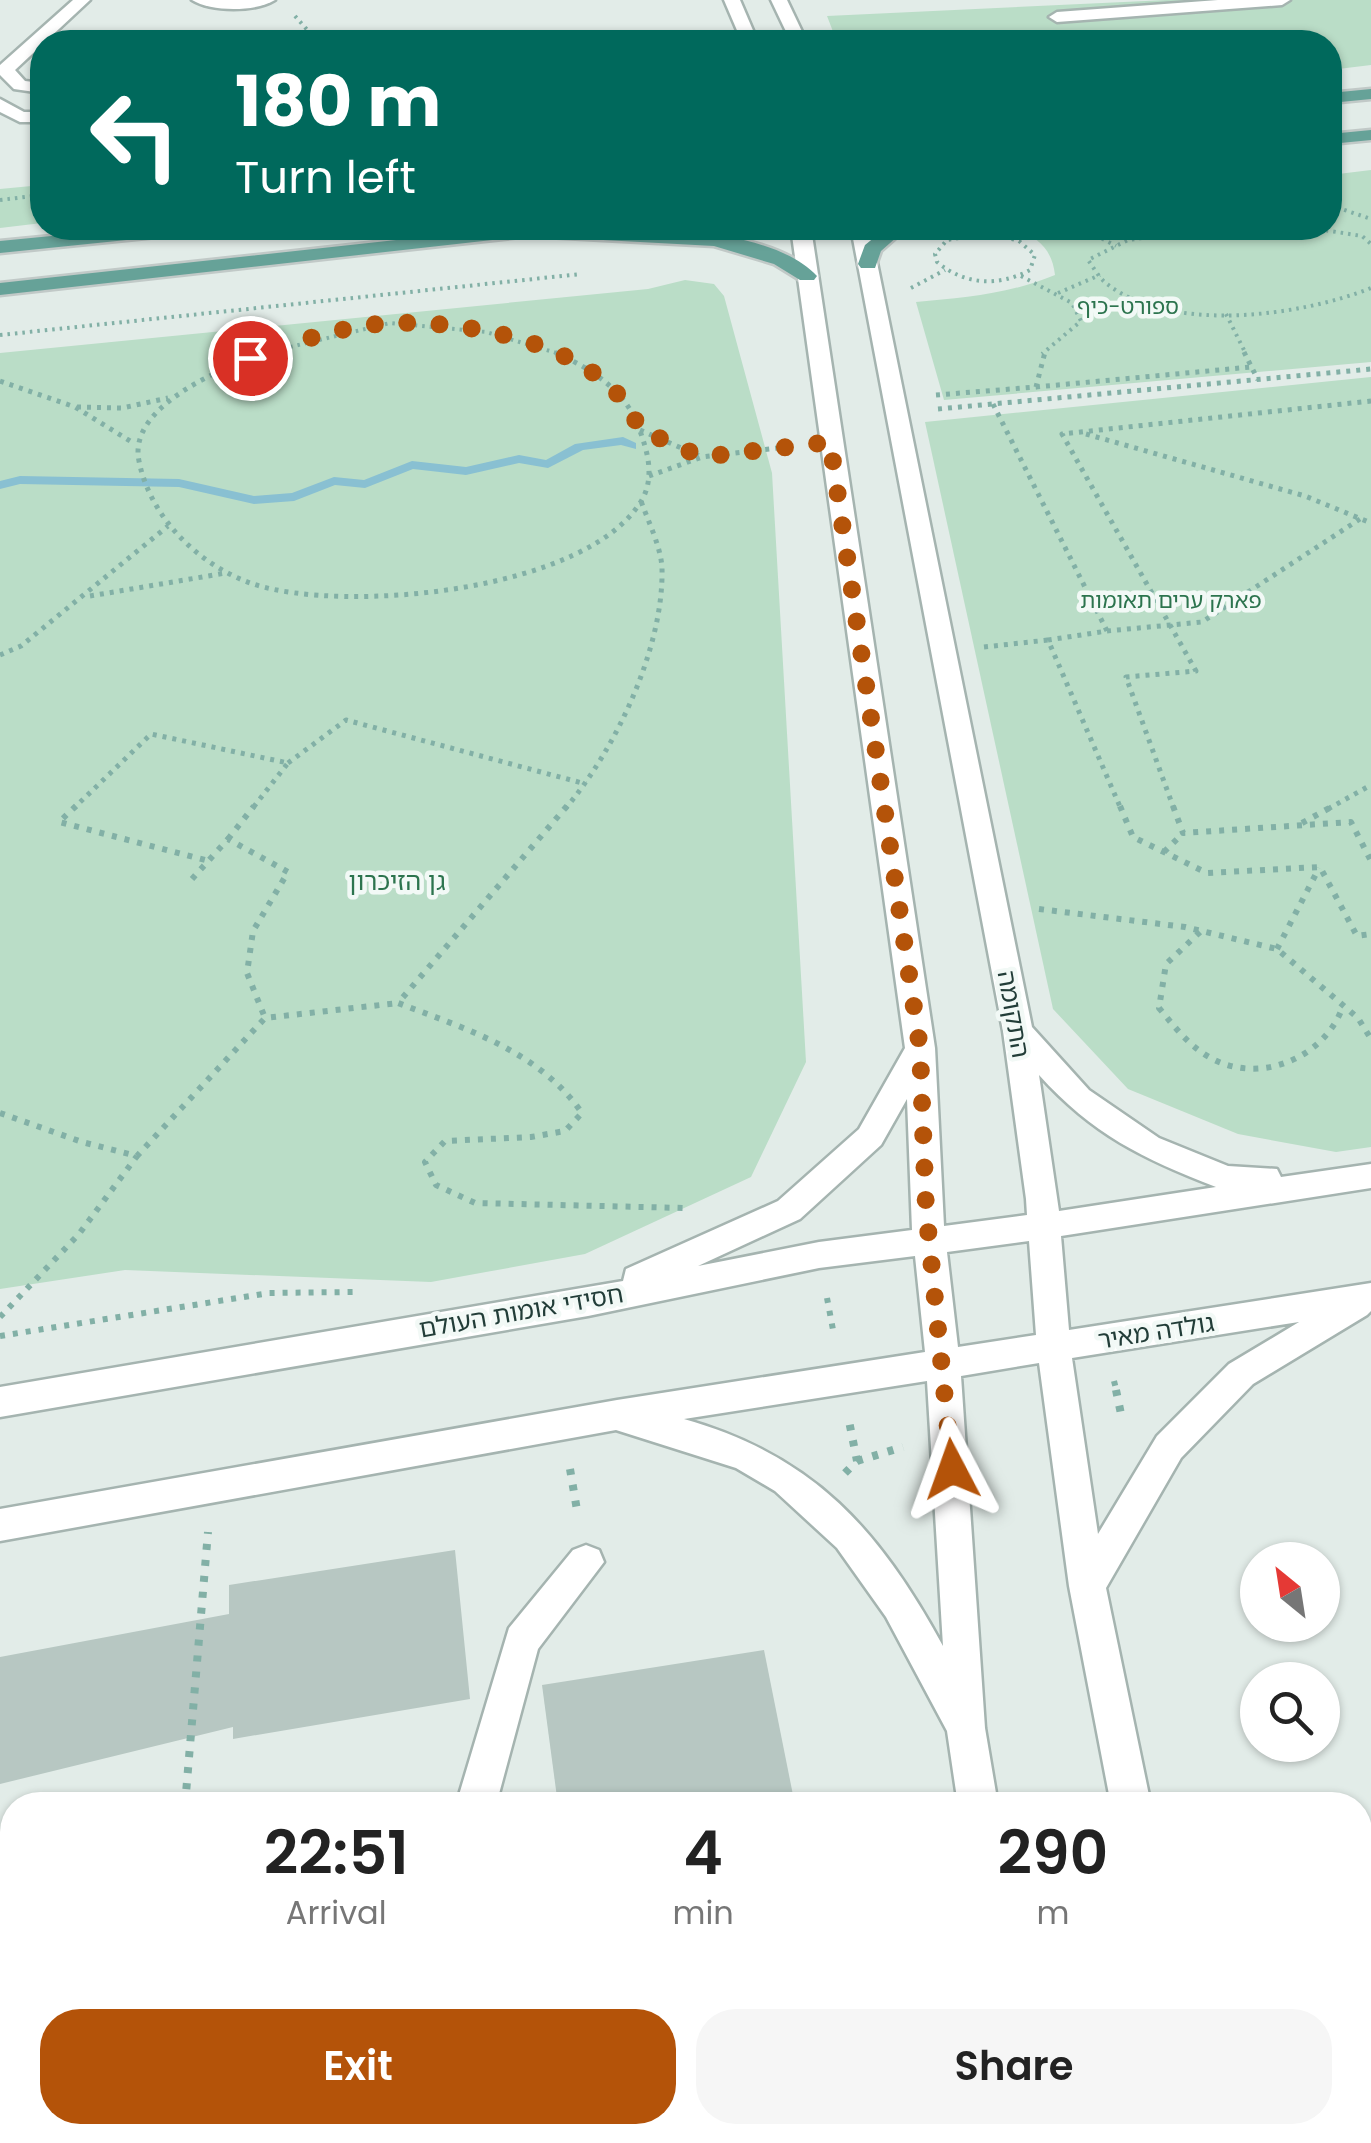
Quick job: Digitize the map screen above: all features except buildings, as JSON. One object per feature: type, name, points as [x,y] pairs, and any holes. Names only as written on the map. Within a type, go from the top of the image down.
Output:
[{"type":"main road","points":[[1342,97],[1371,94]]},
{"type":"main road","points":[[1342,138],[1371,134]]},
{"type":"main road","points":[[0,247],[68,240]]},
{"type":"main road","points":[[0,289],[444,240]]},
{"type":"main road","points":[[656,240],[726,244],[774,258],[807,276]]},
{"type":"main road","points":[[868,264],[872,249],[883,240]]},
{"type":"street","points":[[49,30],[82,0]]},
{"type":"street","points":[[200,0],[234,4],[267,0]]},
{"type":"street","points":[[732,0],[745,30]]},
{"type":"street","points":[[779,0],[793,30]]},
{"type":"street","points":[[1057,17],[1282,0]]},
{"type":"street","points":[[30,47],[3,72],[20,85],[30,86]]},
{"type":"street","points":[[0,104],[20,117],[30,117]]},
{"type":"street","points":[[802,240],[920,1048],[928,1239],[950,1432],[966,1728],[976,1792]]},
{"type":"street","name":"התקומה","points":[[863,240],[1018,1031],[1044,1226],[1054,1346],[1088,1586],[1128,1792]]},
{"type":"street","points":[[1018,1031],[1078,1098],[1148,1146],[1226,1178],[1360,1177]]},
{"type":"street","points":[[588,1302],[789,1210],[870,1137],[920,1048]]},
{"type":"street","points":[[1044,1226],[1360,1177]]},
{"type":"street","name":"חסידי אומות העולם","points":[[0,1402],[588,1302],[819,1255],[1044,1226]]},
{"type":"street","points":[[1088,1586],[1169,1446],[1240,1374],[1370,1297]]},
{"type":"street","name":"גולדה מאיר","points":[[942,1364],[1370,1297]]},
{"type":"street","points":[[0,1526],[617,1415],[942,1364]]},
{"type":"street","points":[[617,1415],[748,1457],[818,1502],[887,1580],[966,1728]]},
{"type":"street","points":[[480,1792],[522,1640],[586,1562]]},
{"type":"path","points":[[0,200],[30,196]]},
{"type":"path","points":[[1342,209],[1371,219]]},
{"type":"path","points":[[1342,233],[1362,236],[1371,244]]},
{"type":"path","points":[[947,240],[935,254],[937,262],[957,276],[990,282],[1021,276],[1030,270],[1035,254],[1014,240]]},
{"type":"path","points":[[1105,240],[1116,246]]},
{"type":"path","points":[[1128,240],[1088,260],[1106,284],[1142,303],[1197,316],[1274,313],[1370,290]]},
{"type":"path","points":[[0,335],[592,273]]},
{"type":"path","points":[[1057,294],[1100,275]]},
{"type":"path","points":[[1021,276],[1072,303],[1081,321],[1041,355],[1036,387]]},
{"type":"path","points":[[1226,314],[1258,380]]},
{"type":"path","points":[[390,323],[465,326],[528,341],[589,370],[630,404],[647,448],[649,476],[641,501],[577,553],[478,585],[360,596],[271,592],[227,573],[198,554],[168,526],[147,492],[136,466],[135,444],[164,403],[174,397],[225,367],[302,340],[390,323]]},
{"type":"path","points":[[894,399],[1252,366]]},
{"type":"path","points":[[955,408],[1371,369]]},
{"type":"path","points":[[0,381],[75,407],[135,444]]},
{"type":"path","points":[[75,407],[122,408],[174,397]]},
{"type":"path","points":[[1184,834],[1126,677],[1196,670],[1062,434],[1371,401]]},
{"type":"path","points":[[993,404],[1108,632]]},
{"type":"path","points":[[639,429],[702,457]]},
{"type":"path","points":[[1079,432],[1305,496],[1371,523]]},
{"type":"path","points":[[649,476],[702,457],[830,442]]},
{"type":"path","points":[[398,1003],[586,784],[656,635],[662,564],[641,501]]},
{"type":"path","points":[[944,650],[1202,622],[1361,518]]},
{"type":"path","points":[[0,655],[20,646],[168,526]]},
{"type":"path","points":[[84,596],[227,573]]},
{"type":"path","points":[[1048,640],[1133,837],[1207,873],[1320,867]]},
{"type":"path","points":[[192,879],[288,763],[346,720],[586,784]]},
{"type":"path","points":[[208,861],[59,822],[151,734],[288,763]]},
{"type":"path","points":[[1297,826],[1371,784]]},
{"type":"path","points":[[1164,852],[1184,834],[1350,822],[1371,862]]},
{"type":"path","points":[[228,838],[288,872],[254,931],[249,959],[247,974],[265,1018]]},
{"type":"path","points":[[1320,867],[1357,936],[1371,934]]},
{"type":"path","points":[[1277,949],[1320,867]]},
{"type":"path","points":[[993,904],[1201,931],[1277,949],[1358,1018],[1371,1040]]},
{"type":"path","points":[[1201,931],[1166,964],[1159,1008],[1189,1044],[1217,1062],[1265,1069],[1299,1058],[1332,1034],[1343,1006]]},
{"type":"path","points":[[0,1317],[80,1234],[138,1156],[265,1018],[398,1003],[461,1028],[539,1067],[572,1093],[582,1113],[566,1131],[531,1137],[446,1141],[425,1162],[427,1176],[447,1194],[474,1203],[690,1208]]},
{"type":"path","points":[[0,1113],[82,1142],[138,1156]]},
{"type":"path","points":[[1104,1339],[1121,1414]]},
{"type":"path","points":[[562,1425],[586,1562]]},
{"type":"path","points":[[187,1792],[212,1488]]},
{"type":"green space","points":[[1167,0],[1371,0],[1371,65],[1342,69],[1342,30],[832,30],[827,16]]},
{"type":"green space","name":"ספורט-כיף","points":[[1371,170],[1371,362],[944,400],[916,302],[1003,291],[1055,275],[1051,258],[1036,240],[1342,240],[1342,174]]},
{"type":"green space","points":[[30,186],[30,224],[0,228],[0,189]]},
{"type":"green space","name":"גן הזיכרון","points":[[685,280],[714,284],[724,296],[772,473],[806,1062],[751,1177],[585,1254],[431,1282],[125,1270],[0,1289],[0,353],[648,289]]},
{"type":"green space","name":"פארק ערים תאומות","points":[[1371,377],[1371,1147],[1336,1152],[1238,1134],[1128,1089],[1053,1009],[925,422]]},
{"type":"waterway","points":[[0,485],[20,480],[179,483],[254,500],[294,497],[334,481],[365,484],[412,465],[466,471],[519,459],[548,464],[580,447],[623,441],[631,446]]},
{"type":"route","points":[[250,358],[302,340],[390,323],[465,326],[528,341],[589,370],[630,404],[639,429],[702,457],[830,442],[920,1048],[926,1209],[952,1469]]}]
